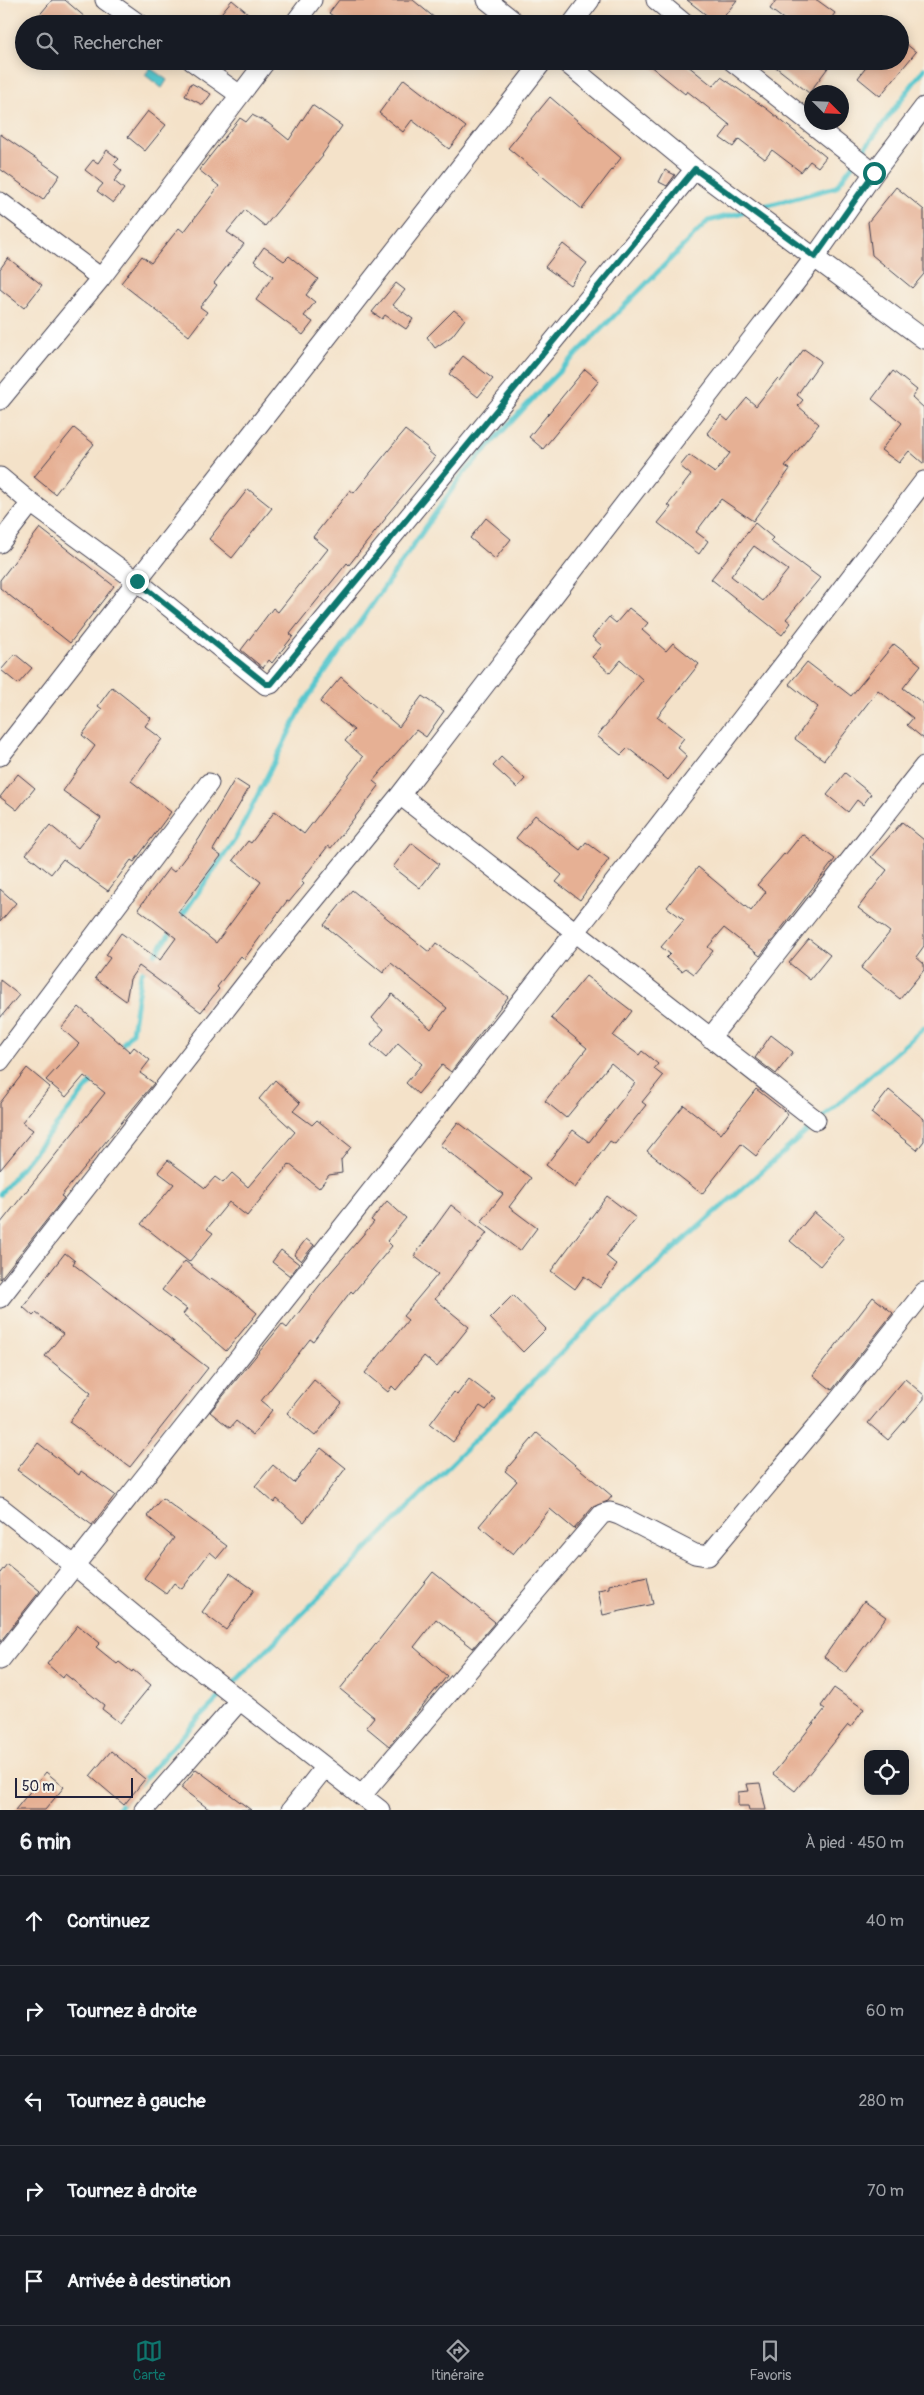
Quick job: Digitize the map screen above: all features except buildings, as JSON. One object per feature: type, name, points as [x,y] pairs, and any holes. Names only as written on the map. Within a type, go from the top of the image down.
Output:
[{"type":"street","points":[[106,0],[127,15]]},
{"type":"street","points":[[301,15],[312,0]]},
{"type":"street","points":[[487,0],[506,15]]},
{"type":"street","points":[[579,15],[590,0]]},
{"type":"street","points":[[656,0],[674,15]]},
{"type":"street","points":[[205,70],[240,95]]},
{"type":"street","points":[[0,400],[101,278],[259,70]]},
{"type":"street","points":[[0,756],[536,70]]},
{"type":"street","points":[[575,70],[695,169],[924,338]]},
{"type":"street","points":[[743,70],[874,173]]},
{"type":"street","points":[[0,1298],[247,982],[400,796],[815,257],[874,173],[924,107]]},
{"type":"street","points":[[0,477],[31,503],[137,581],[266,684],[271,684],[695,169]]},
{"type":"street","points":[[0,202],[101,278]]},
{"type":"street","points":[[0,1660],[576,933],[765,691],[924,481]]},
{"type":"street","points":[[0,543],[31,503]]},
{"type":"street","points":[[710,1038],[924,766]]},
{"type":"street","points":[[0,1061],[210,783]]},
{"type":"street","points":[[400,796],[816,1120]]},
{"type":"street","points":[[362,1795],[602,1514],[610,1512],[618,1515],[695,1554],[708,1556],[837,1402],[924,1292]]},
{"type":"street","points":[[0,1507],[380,1810]]},
{"type":"street","points":[[144,1810],[240,1700]]},
{"type":"street","points":[[291,1810],[325,1766]]},
{"type":"water","points":[[149,70],[153,70],[167,80],[162,88],[145,75]]},
{"type":"waterway","points":[[757,208],[836,187],[924,69]]},
{"type":"waterway","points":[[179,920],[236,838],[304,703],[462,475],[539,392],[708,221],[744,212]]},
{"type":"waterway","points":[[118,1050],[132,1032],[141,974],[173,929]]},
{"type":"waterway","points":[[140,1783],[196,1721],[600,1314],[924,1028]]},
{"type":"waterway","points":[[0,1194],[95,1078]]},
{"type":"waterway","points":[[116,1810],[126,1799]]},
{"type":"route","points":[[137,581],[266,684],[271,684],[695,169],[815,257],[874,173]]}]
